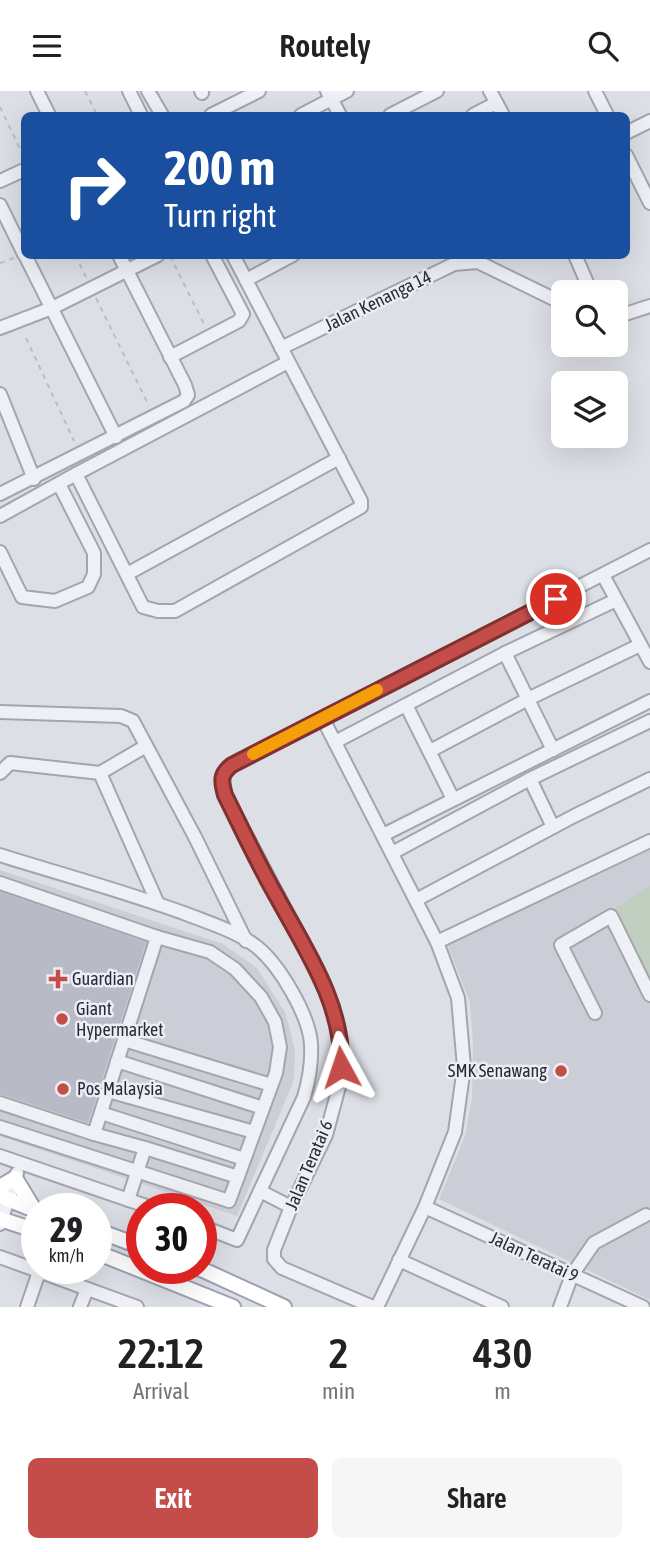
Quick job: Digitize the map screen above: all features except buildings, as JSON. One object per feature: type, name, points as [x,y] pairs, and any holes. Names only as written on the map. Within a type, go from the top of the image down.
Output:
[{"type":"main road","points":[[21,1203],[3,1194],[15,1178],[23,1193]]},
{"type":"main road","points":[[1,1221],[21,1227]]},
{"type":"main road","points":[[112,1258],[231,1306]]},
{"type":"main road","points":[[217,1276],[284,1307]]},
{"type":"street","points":[[37,91],[48,112]]},
{"type":"street","points":[[129,91],[140,112]]},
{"type":"street","points":[[148,91],[160,112]]},
{"type":"street","points":[[305,112],[329,95],[347,91]]},
{"type":"street","points":[[396,112],[437,91]]},
{"type":"street","points":[[595,91],[606,112]]},
{"type":"street","points":[[217,112],[252,93]]},
{"type":"street","points":[[329,95],[338,112]]},
{"type":"street","points":[[476,112],[493,97]]},
{"type":"street","points":[[630,132],[650,121]]},
{"type":"street","points":[[630,163],[650,203]]},
{"type":"street","points":[[637,176],[650,169]]},
{"type":"street","points":[[0,181],[21,171]]},
{"type":"street","points":[[0,205],[3,220],[21,249]]},
{"type":"street","points":[[27,259],[116,437]]},
{"type":"street","points":[[0,495],[154,417],[184,401],[188,395],[121,259]]},
{"type":"street","points":[[0,328],[52,308],[151,259]]},
{"type":"street","points":[[170,357],[239,321],[243,314],[214,259]]},
{"type":"street","points":[[76,474],[143,607],[159,611],[175,611],[361,507],[361,501],[235,259]]},
{"type":"street","points":[[246,280],[285,259]]},
{"type":"street","points":[[480,259],[551,298]]},
{"type":"street","name":"Jalan Kenanga 14","points":[[281,348],[454,264],[480,259]]},
{"type":"street","points":[[577,259],[586,280]]},
{"type":"street","points":[[628,313],[650,306]]},
{"type":"street","points":[[0,516],[288,362]]},
{"type":"street","points":[[0,394],[34,479]]},
{"type":"street","points":[[127,574],[339,458]]},
{"type":"street","points":[[0,552],[22,597],[55,601],[88,587],[94,574],[94,552],[59,484]]},
{"type":"street","points":[[375,1307],[425,1207],[455,1132],[464,1067],[458,998],[437,941],[323,719],[650,550]]},
{"type":"street","points":[[603,575],[650,662]]},
{"type":"street","points":[[335,742],[505,653],[616,600]]},
{"type":"street","points":[[430,751],[528,699],[640,645]]},
{"type":"street","points":[[505,653],[553,750]]},
{"type":"street","points":[[383,835],[650,701]]},
{"type":"street","points":[[406,705],[453,799]]},
{"type":"street","points":[[0,712],[121,716],[133,721],[195,837],[246,941]]},
{"type":"street","name":"Jalan Teratai 6","points":[[323,719],[232,765],[224,771],[221,782],[225,795],[313,962],[333,1008],[342,1051],[340,1083],[326,1135],[291,1207],[274,1250],[274,1259],[282,1268],[375,1307]]},
{"type":"street","points":[[393,853],[530,779],[650,721]]},
{"type":"street","points":[[0,773],[10,764],[100,773],[146,746]]},
{"type":"street","points":[[100,773],[158,904]]},
{"type":"street","points":[[530,779],[554,827]]},
{"type":"street","points":[[416,900],[650,779]]},
{"type":"street","points":[[437,941],[650,841]]},
{"type":"street","points":[[0,855],[158,904],[219,927],[256,946],[278,968],[298,1004],[311,1042],[310,1078],[304,1097],[236,1240],[217,1232]]},
{"type":"street","points":[[0,883],[157,937],[210,952],[235,969],[261,997],[275,1022],[279,1047],[276,1073],[229,1201],[0,1127]]},
{"type":"street","points":[[595,1013],[561,945],[611,916],[650,995]]},
{"type":"street","points":[[94,1134],[157,937]]},
{"type":"street","points":[[124,1040],[271,1085]]},
{"type":"street","points":[[117,1061],[263,1108]]},
{"type":"street","points":[[108,1091],[254,1132]]},
{"type":"street","points":[[0,1103],[238,1177]]},
{"type":"street","points":[[101,1113],[244,1159]]},
{"type":"street","points":[[130,1193],[145,1148]]},
{"type":"street","points":[[0,1156],[126,1199]]},
{"type":"street","points":[[15,1178],[20,1163]]},
{"type":"street","points":[[260,1191],[291,1207]]},
{"type":"street","points":[[1,1221],[3,1194]]},
{"type":"street","name":"Jalan Teratai 9","points":[[425,1207],[643,1307]]},
{"type":"street","points":[[560,1307],[572,1275],[594,1243],[646,1215]]},
{"type":"street","points":[[0,1257],[21,1265]]},
{"type":"street","points":[[399,1260],[502,1307]]},
{"type":"street","points":[[27,1307],[35,1284]]},
{"type":"street","points":[[74,1284],[137,1307]]},
{"type":"street","points":[[80,1307],[88,1289]]},
{"type":"path","points":[[85,91],[96,112]]},
{"type":"path","points":[[0,107],[21,151]]},
{"type":"path","points":[[77,259],[154,417]]},
{"type":"path","points":[[171,259],[210,336]]},
{"type":"path","points":[[26,338],[80,455]]},
{"type":"shaded area","name":"SMK Senawang","points":[[650,850],[650,1300],[439,1199],[465,1136],[472,1098],[473,1044],[470,1002],[447,944]]},
{"type":"shaded area","points":[[0,870],[223,944],[257,968],[286,1014],[295,1051],[294,1080],[237,1216],[217,1209],[217,1193],[169,1193],[0,1136]]},
{"type":"green space","points":[[650,885],[650,984],[614,909]]},
{"type":"slow traffic","points":[[253,754],[377,690]]},
{"type":"place","name":"Guardian","points":[[58,979]]},
{"type":"place","name":"Giant Hypermarket","points":[[62,1019]]},
{"type":"place","name":"SMK Senawang","points":[[561,1071]]},
{"type":"place","name":"Pos Malaysia","points":[[63,1089]]},
{"type":"route","points":[[341,1067],[342,1051],[333,1008],[313,962],[225,795],[221,782],[224,771],[556,599]]}]
